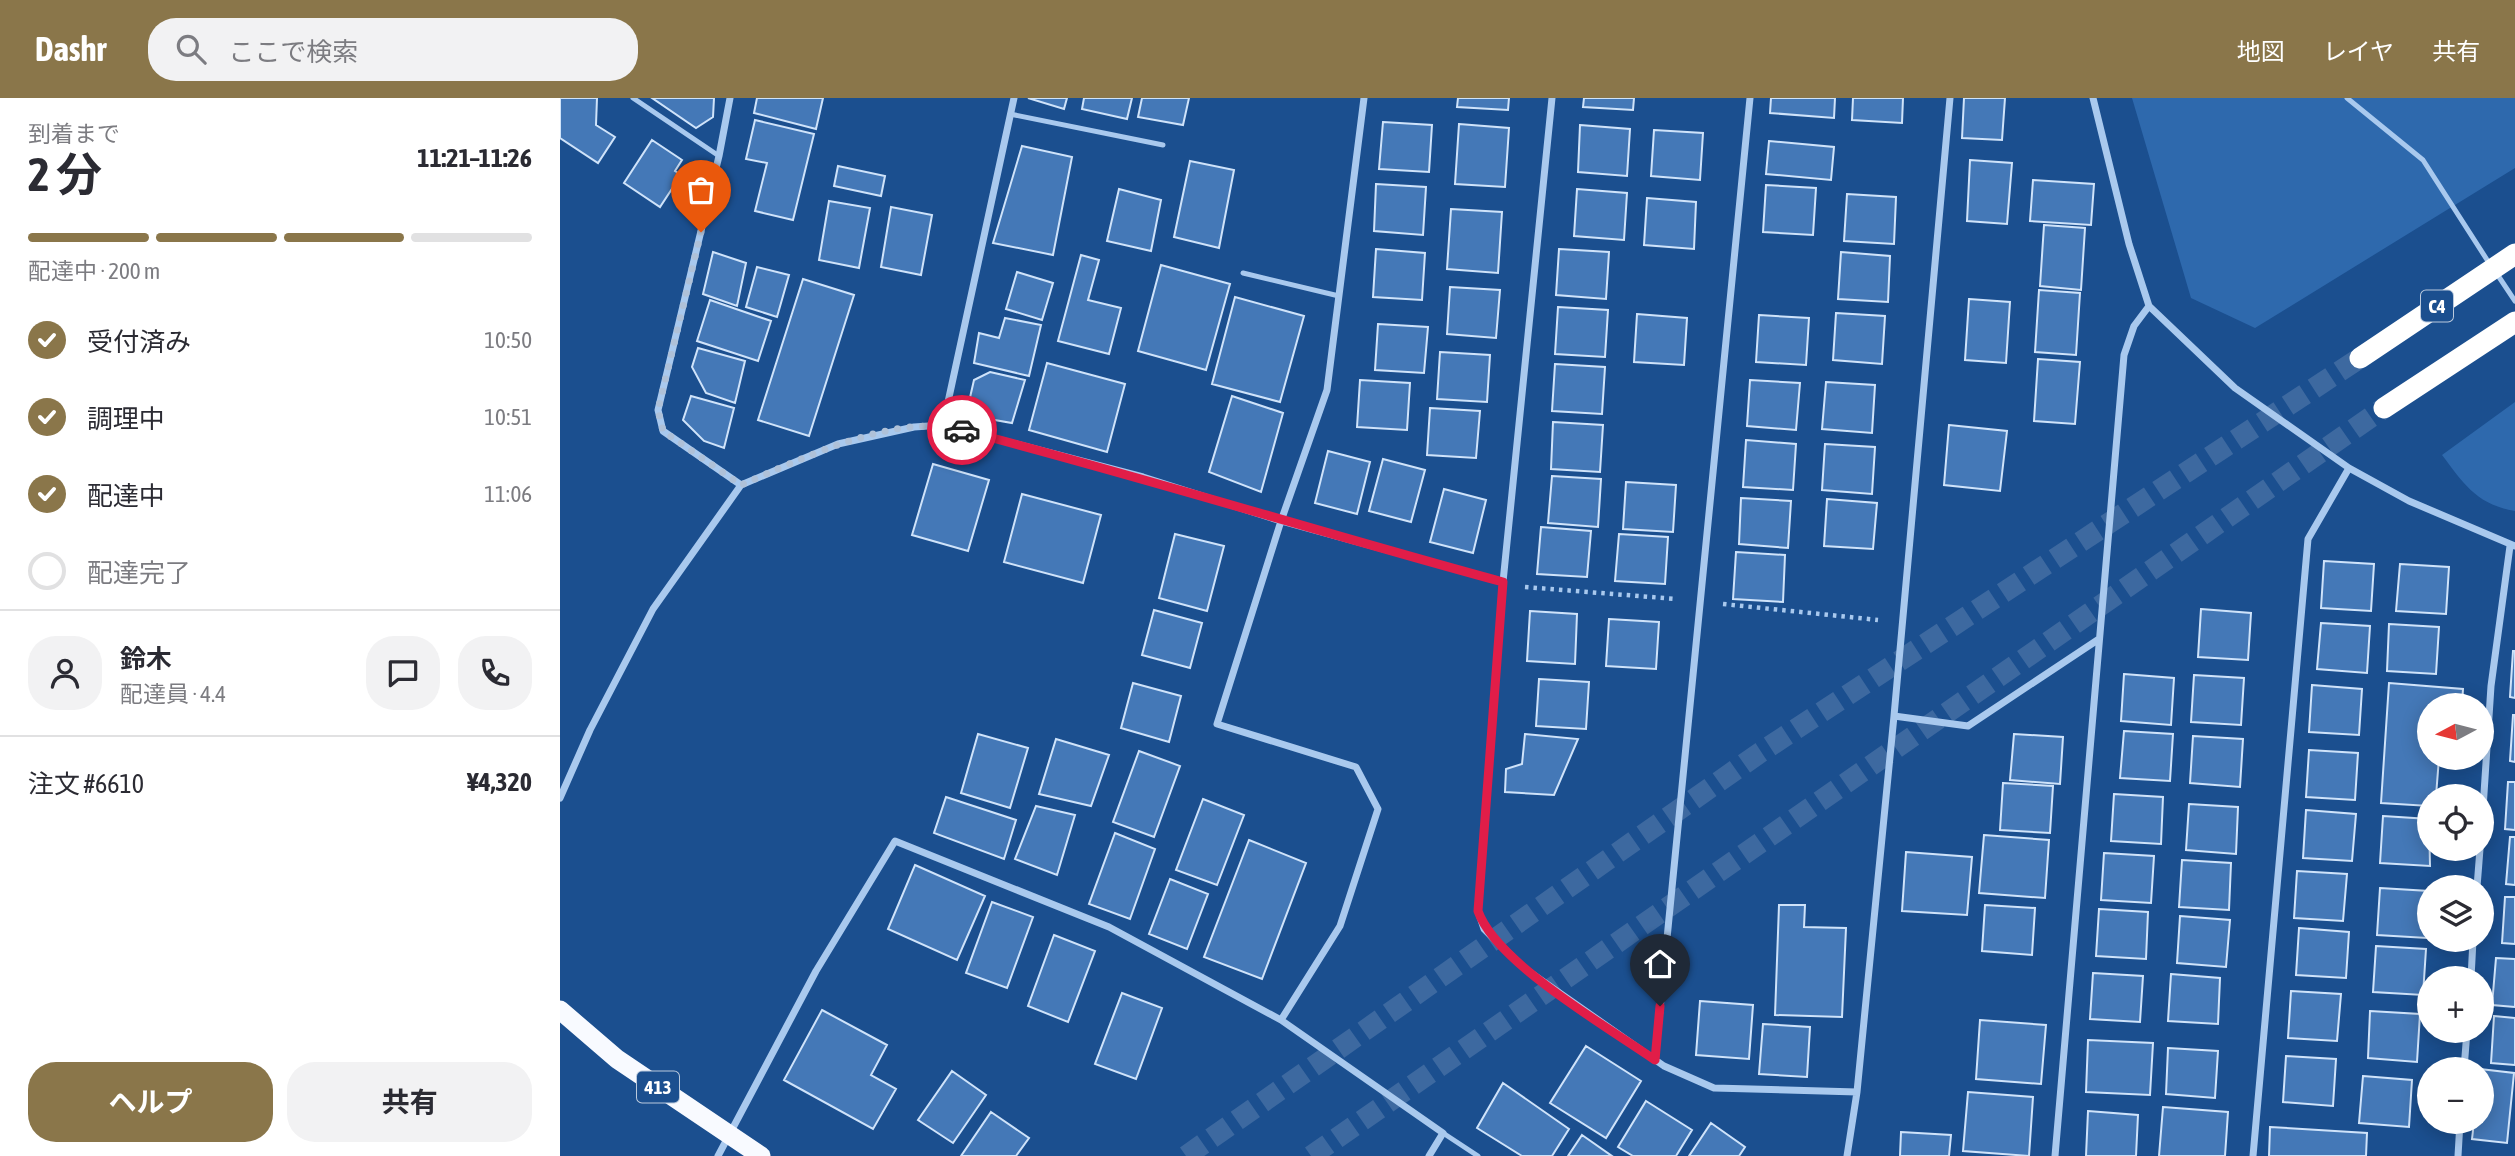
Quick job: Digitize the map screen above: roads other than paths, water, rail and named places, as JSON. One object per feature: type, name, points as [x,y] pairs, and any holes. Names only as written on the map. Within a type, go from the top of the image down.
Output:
[{"type":"highway","name":"C4","points":[[2360,358],[2515,254]]},
{"type":"highway","points":[[2384,408],[2515,322]]},
{"type":"highway","name":"413","points":[[560,1010],[617,1059],[761,1156]]},
{"type":"street","points":[[730,98],[719,156],[658,410],[663,431],[741,485]]},
{"type":"street","points":[[943,425],[1014,98]]},
{"type":"street","points":[[1281,1020],[1340,926],[1378,809],[1356,767],[1217,724],[1281,521],[1327,390],[1364,98]]},
{"type":"street","points":[[1552,98],[1503,582],[1478,911],[1484,929],[1524,968],[1655,1060],[1714,1088],[1857,1092]]},
{"type":"street","points":[[1655,1060],[1750,98]]},
{"type":"street","points":[[1847,1156],[1857,1092],[1894,716],[1950,98]]},
{"type":"street","points":[[2093,98],[2129,244],[2149,306],[2235,388],[2349,468],[2409,501],[2512,546],[2491,686],[2485,784]]},
{"type":"street","points":[[2055,1156],[2124,355],[2134,326],[2149,306]]},
{"type":"street","points":[[560,798],[590,730],[653,609],[741,485],[838,444],[914,427],[943,425],[1143,477],[1281,521],[1503,582]]},
{"type":"street","points":[[2253,1156],[2308,539],[2349,468]]},
{"type":"street","points":[[1894,716],[1968,726],[2099,639]]},
{"type":"street","points":[[718,1156],[816,971],[895,841],[1109,927],[1281,1020],[1444,1133],[1429,1156]]},
{"type":"street","points":[[2458,1156],[2459,1134]]},
{"type":"lane","points":[[633,98],[719,156]]},
{"type":"lane","points":[[2347,98],[2423,160],[2515,301]]},
{"type":"lane","points":[[1010,114],[1163,145]]},
{"type":"lane","points":[[1243,273],[1339,296]]},
{"type":"lane","points":[[1444,1133],[1478,1156]]},
{"type":"tunnel","points":[[1186,1156],[1761,752],[2360,358]]},
{"type":"tunnel","points":[[1311,1156],[2384,408]]}]
